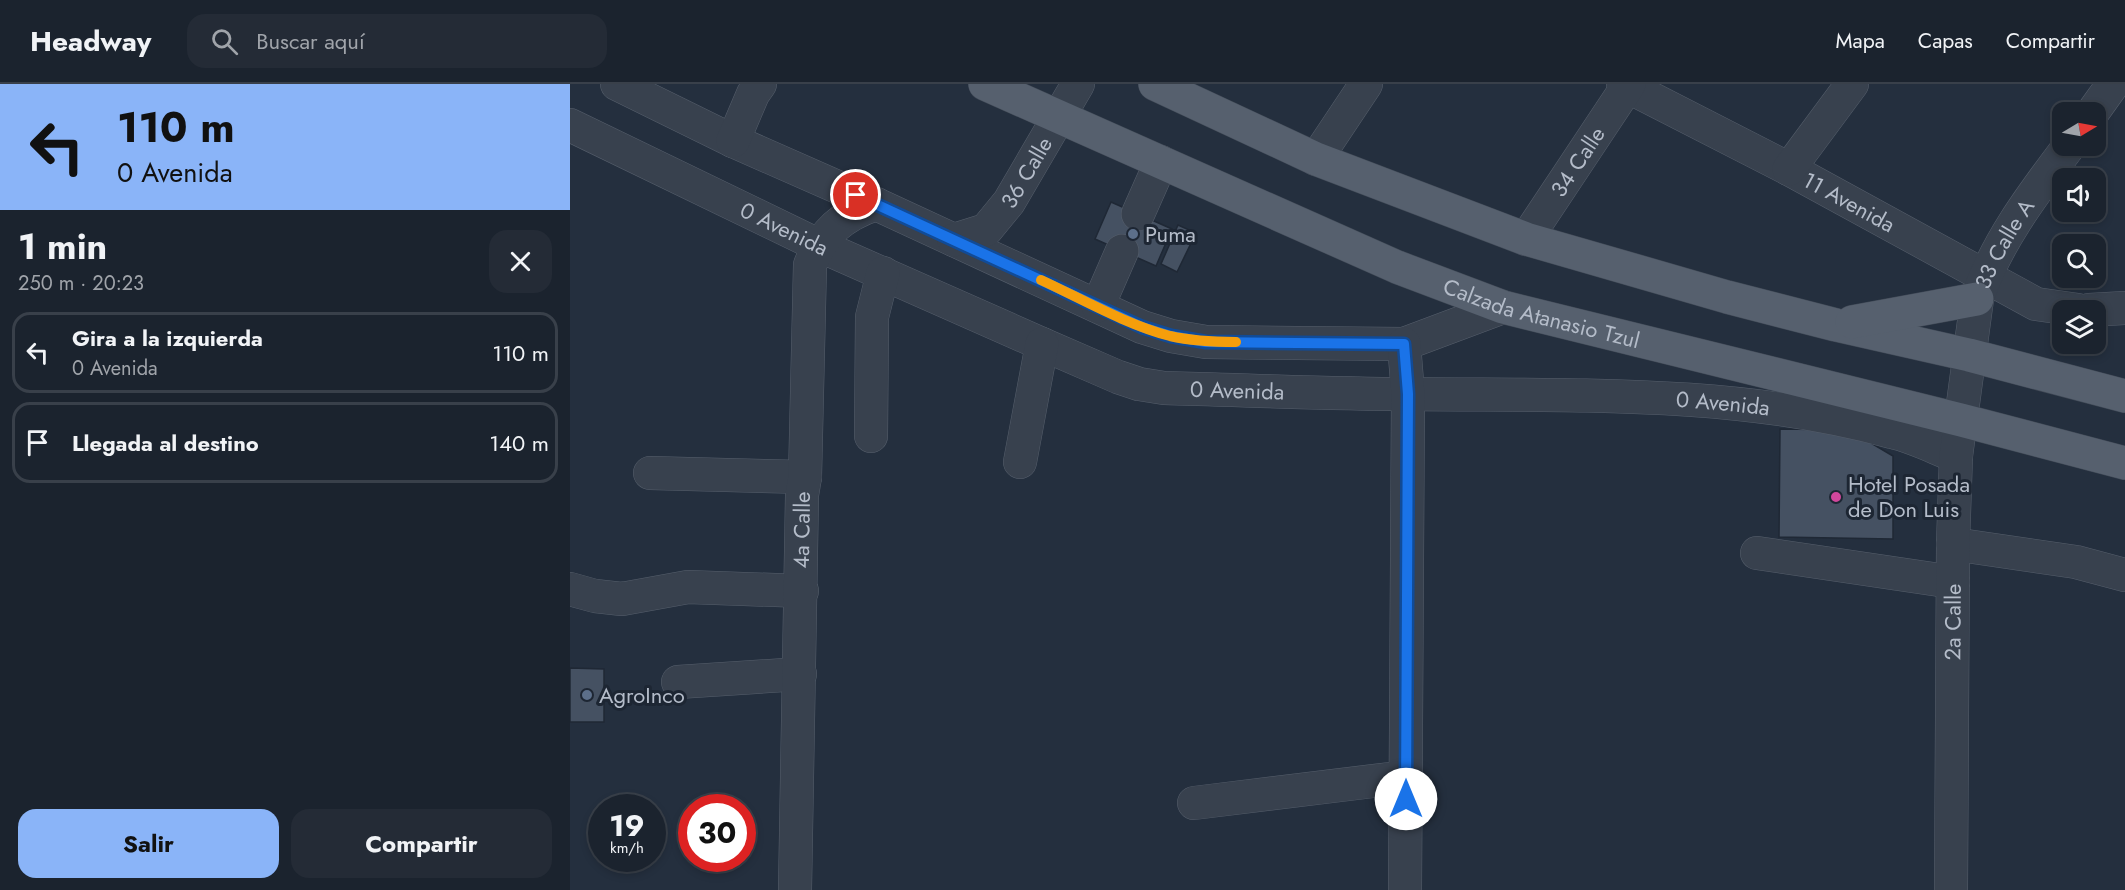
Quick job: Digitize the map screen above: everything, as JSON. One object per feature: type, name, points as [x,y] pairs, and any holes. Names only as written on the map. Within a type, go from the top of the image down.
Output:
[{"type":"main road","name":"Calzada Atanasio Tzul","points":[[985,84],[1397,267],[1503,307],[1961,420],[2125,463]]},
{"type":"main road","points":[[1155,84],[1316,159],[1526,239],[1727,297],[1836,325],[1969,355],[2125,396]]},
{"type":"main road","points":[[1836,325],[1981,287]]},
{"type":"street","name":"0 Avenida","points":[[617,84],[733,141],[876,204],[1142,327],[1171,336],[1206,342],[1404,344],[1503,307]]},
{"type":"street","points":[[733,141],[753,94],[760,84]]},
{"type":"street","name":"36 Calle","points":[[954,240],[986,230],[1009,202],[1078,84]]},
{"type":"street","points":[[1316,159],[1366,84]]},
{"type":"street","points":[[1789,169],[1852,84]]},
{"type":"street","points":[[2100,102],[2113,84]]},
{"type":"street","name":"11 Avenida","points":[[1627,85],[1789,169],[1981,287],[2036,304],[2052,306]]},
{"type":"street","name":"34 Calle","points":[[1526,239],[1627,85]]},
{"type":"street","name":"0 Avenida","points":[[570,124],[818,245],[1118,377],[1139,384],[1164,388],[1605,396],[1789,409],[1894,432],[1956,456]]},
{"type":"street","name":"33 Calle A","points":[[1969,355],[1981,287],[2013,223],[2062,156]]},
{"type":"street","points":[[1138,214],[1161,162]]},
{"type":"street","name":"4a Calle","points":[[795,890],[802,495],[805,477],[810,265],[818,245],[831,230],[855,211],[876,204]]},
{"type":"street","points":[[1098,306],[1122,251]]},
{"type":"street","points":[[871,436],[872,317],[883,273]]},
{"type":"street","points":[[2106,309],[2125,308]]},
{"type":"street","points":[[1020,462],[1042,344]]},
{"type":"street","points":[[1404,344],[1408,394],[1405,890]]},
{"type":"street","name":"2a Calle","points":[[1951,890],[1953,544],[1956,456],[1969,355]]},
{"type":"street","points":[[650,473],[805,477]]},
{"type":"street","points":[[1953,544],[2076,562],[2125,575]]},
{"type":"street","points":[[1757,553],[1953,582]]},
{"type":"street","points":[[570,589],[595,596],[622,599],[688,587],[802,591]]},
{"type":"street","points":[[678,682],[800,674]]},
{"type":"street","points":[[1194,803],[1406,777]]},
{"type":"building","name":"Puma","points":[[1111,202],[1172,229],[1156,266],[1095,239]]},
{"type":"building","points":[[1178,225],[1196,233],[1177,272],[1161,264]]},
{"type":"building","name":"Hotel Posada de Don Luis","points":[[1780,429],[1849,430],[1893,456],[1893,539],[1779,537]]},
{"type":"building","name":"AgroInco","points":[[570,668],[604,669],[604,722],[570,722]]},
{"type":"slow traffic","points":[[1041,280],[1142,327],[1171,336],[1206,342],[1236,342]]},
{"type":"place","name":"Puma","points":[[1133,234]]},
{"type":"place","name":"Hotel Posada de Don Luis","points":[[1836,497]]},
{"type":"place","name":"AgroInco","points":[[587,695]]},
{"type":"route","points":[[856,195],[1142,327],[1171,336],[1206,342],[1404,344],[1408,394],[1406,799]]}]
